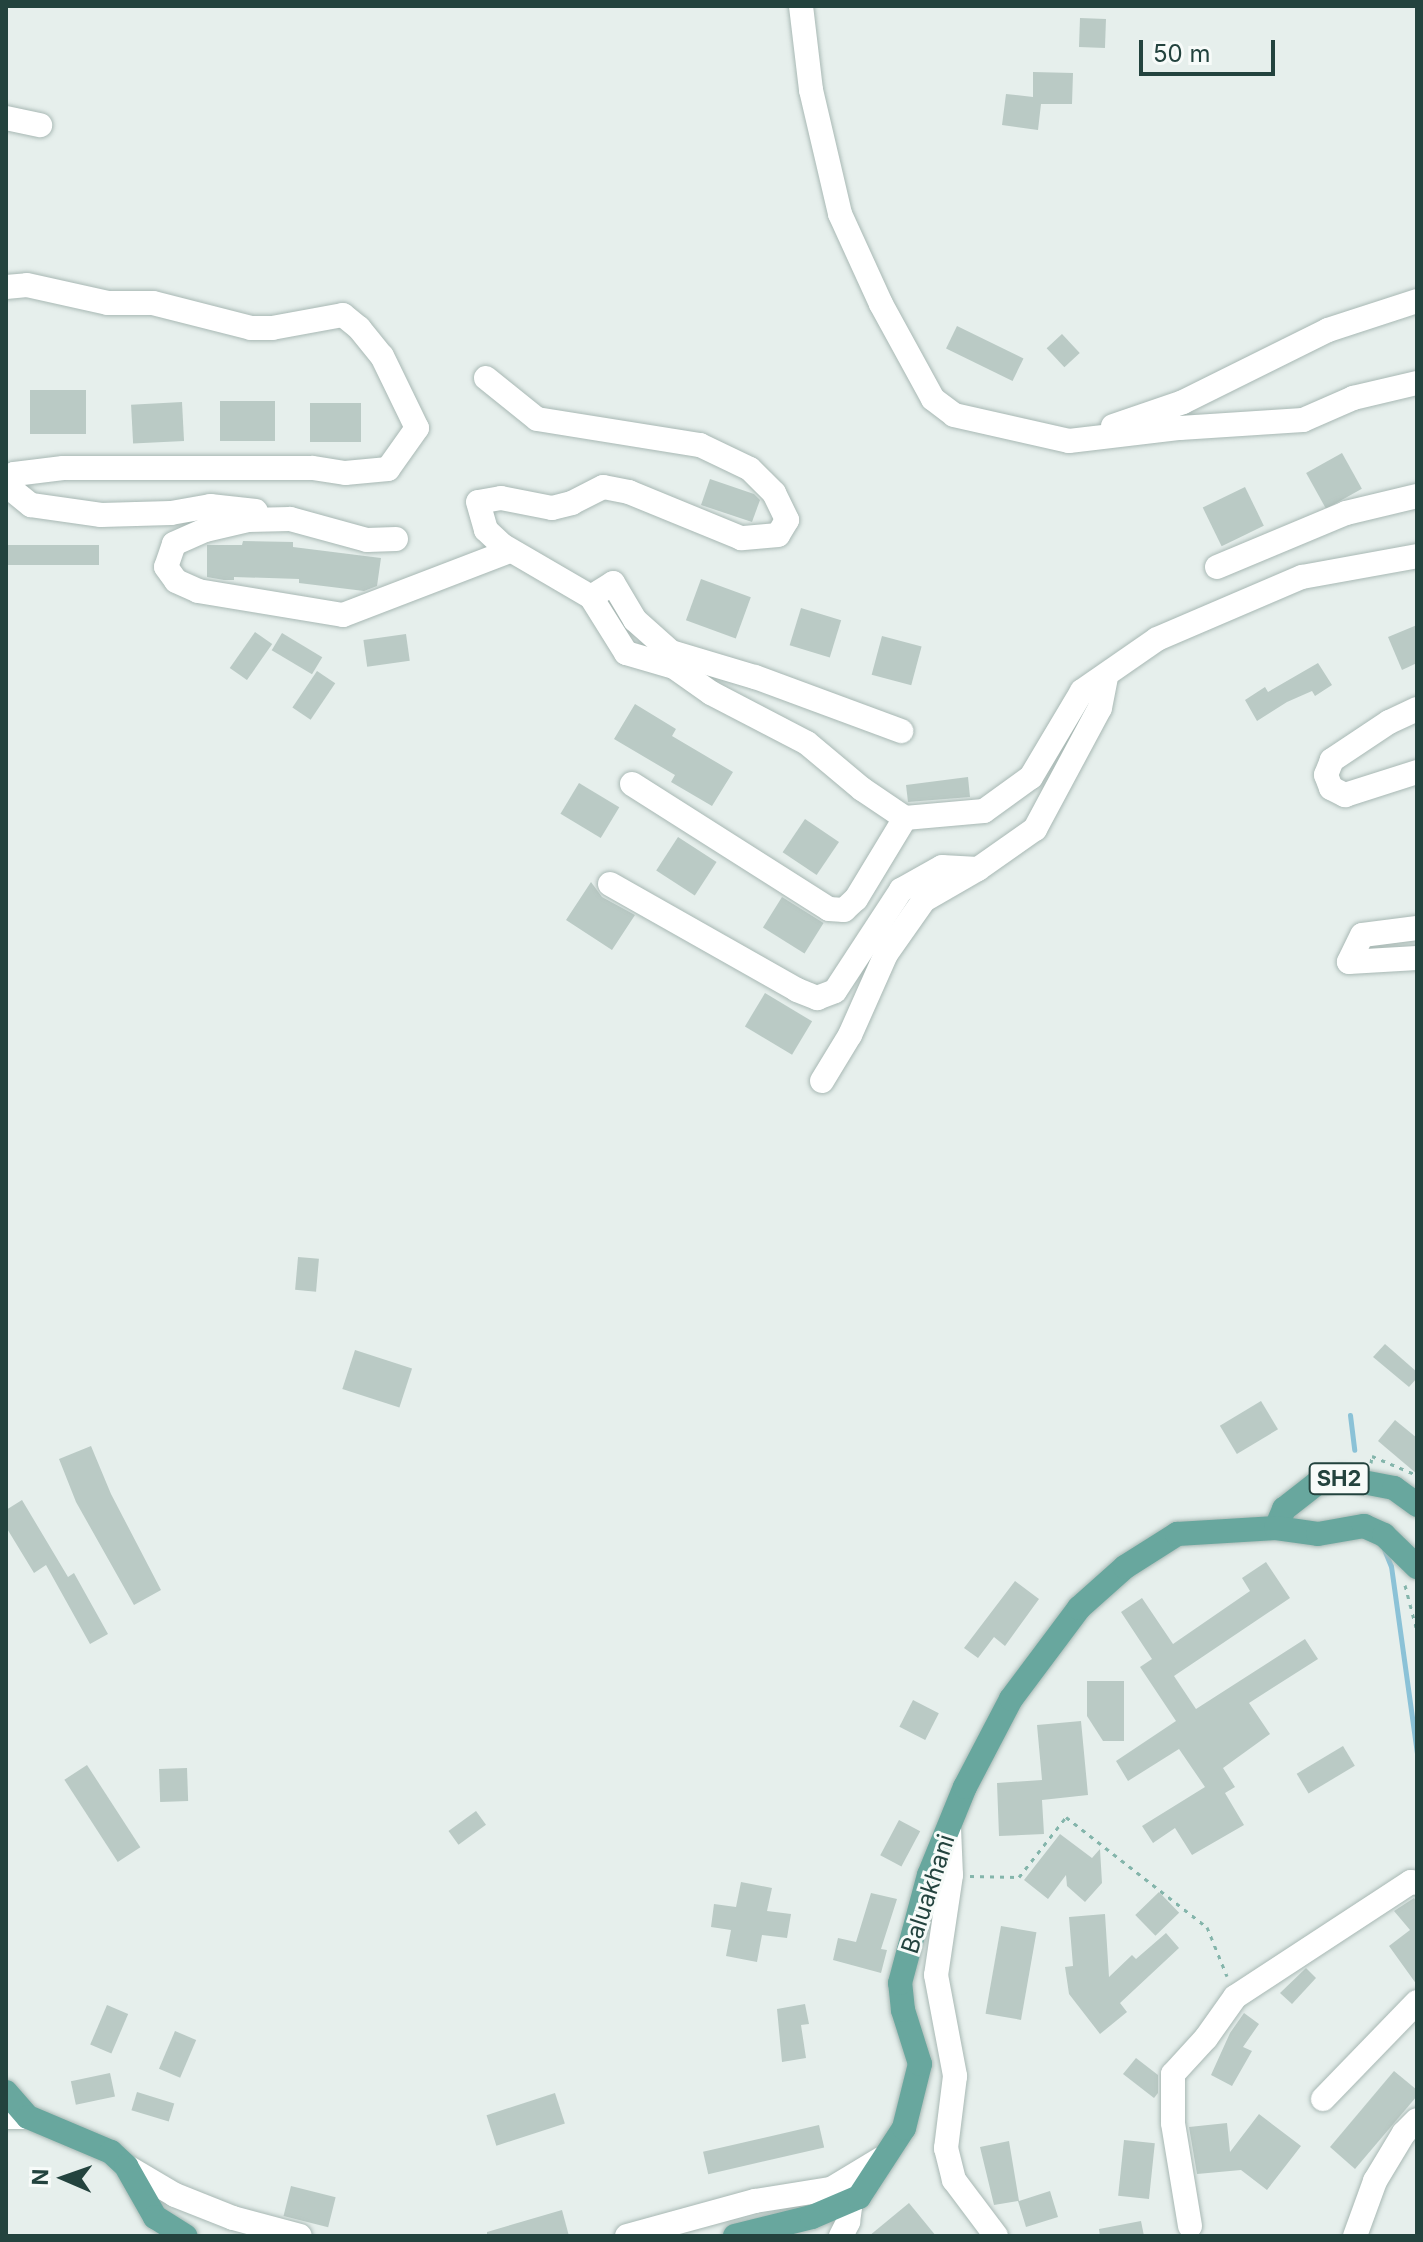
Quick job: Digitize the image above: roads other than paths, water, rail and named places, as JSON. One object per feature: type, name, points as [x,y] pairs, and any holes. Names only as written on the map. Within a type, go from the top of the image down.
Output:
[{"type":"main road","name":"SH2","points":[[1276,1528],[1284,1509],[1316,1484],[1342,1478],[1394,1488],[1417,1505]]},
{"type":"main road","name":"Baluakhani","points":[[881,2159],[904,2128],[920,2064],[903,2010],[900,1983],[929,1875],[1011,1699],[1079,1608],[1125,1567],[1177,1534],[1276,1528],[1318,1534],[1364,1526],[1384,1535],[1409,1570]]},
{"type":"main road","points":[[6,2092],[17,2117],[111,2152],[126,2166],[155,2217],[185,2236]]},
{"type":"main road","points":[[735,2236],[812,2217],[859,2197],[881,2159]]},
{"type":"street","points":[[801,6],[811,90],[840,214],[881,304],[933,399],[954,415],[1069,441],[1180,428],[1303,420],[1353,398],[1417,383]]},
{"type":"street","points":[[6,118],[40,125]]},
{"type":"street","points":[[6,287],[27,285],[108,303],[153,303],[251,328],[272,328],[343,315],[359,328],[382,356],[417,428],[388,469],[345,473],[312,468],[63,468],[14,474],[6,483],[31,505],[101,515],[171,513],[210,506],[290,519],[367,540],[396,539]]},
{"type":"street","points":[[1069,441],[1183,402],[1328,330],[1417,301]]},
{"type":"street","points":[[486,378],[537,419],[700,445],[750,469],[774,493],[787,520],[778,535],[741,538],[629,492],[603,487],[572,503],[552,508],[501,498],[478,502],[486,530],[510,551],[591,597],[626,653],[674,667],[711,693],[807,743],[862,789],[905,818],[984,811],[1031,777],[1082,691],[1157,639],[1302,577],[1417,556]]},
{"type":"street","points":[[1217,567],[1346,513],[1417,496]]},
{"type":"street","points":[[290,519],[248,520],[205,530],[174,544],[166,567],[176,581],[198,591],[343,615],[510,551]]},
{"type":"street","points":[[591,597],[613,583],[635,620],[671,652],[755,677],[901,731]]},
{"type":"street","points":[[822,1081],[850,1035],[886,954],[924,900],[978,869],[1035,829],[1100,708],[1106,677]]},
{"type":"street","points":[[1417,709],[1389,722],[1332,760],[1326,775],[1331,788],[1345,795],[1417,772]]},
{"type":"street","points":[[632,784],[829,909],[844,910],[856,899],[905,818]]},
{"type":"street","points":[[610,884],[817,998],[835,991],[901,890],[942,867],[978,869]]},
{"type":"street","points":[[1417,928],[1362,935],[1349,962],[1417,958]]},
{"type":"street","points":[[949,1828],[951,1875],[936,1975],[955,2076],[946,2148],[954,2180],[996,2236]]},
{"type":"street","points":[[1190,2226],[1173,2123],[1173,2074],[1206,2038],[1235,1997],[1411,1882],[1417,1883]]},
{"type":"street","points":[[1323,2099],[1417,2002]]},
{"type":"street","points":[[1355,2236],[1375,2181],[1404,2133],[1417,2120]]},
{"type":"street","name":"Baluakhani","points":[[627,2236],[755,2201],[831,2189],[881,2159]]},
{"type":"street","points":[[126,2166],[175,2195],[233,2218],[300,2236]]},
{"type":"street","points":[[841,2236],[848,2222],[851,2201]]},
{"type":"waterway","points":[[1350,1415],[1354,1450]]},
{"type":"waterway","points":[[1384,1549],[1391,1566],[1417,1753]]}]
